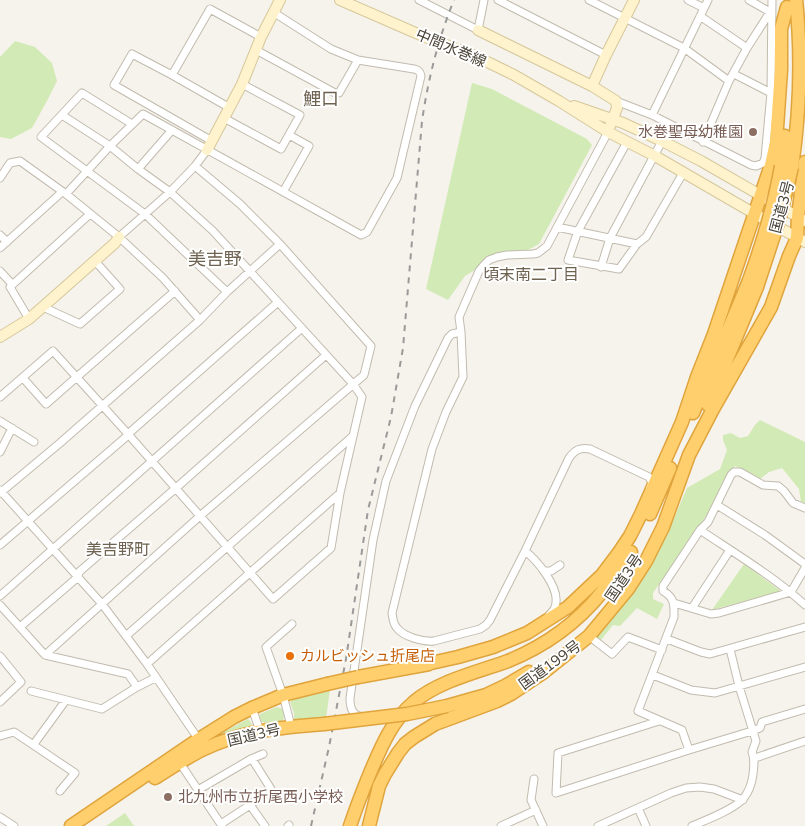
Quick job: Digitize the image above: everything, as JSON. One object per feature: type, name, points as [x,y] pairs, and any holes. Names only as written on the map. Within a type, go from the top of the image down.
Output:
[{"type":"highway","points":[[801,0],[805,22]]},
{"type":"highway","points":[[443,684],[525,647],[565,624],[630,536],[642,514],[682,422],[771,165],[776,142],[781,70],[781,29],[789,2]]},
{"type":"highway","name":"国道3号","points":[[86,826],[180,763],[234,717],[283,695],[327,684],[479,654],[512,645],[566,614],[592,593],[631,552],[657,499],[752,285],[780,217],[792,167],[798,118],[799,41],[789,2]]},
{"type":"highway","name":"国道3号","points":[[71,826],[202,744],[221,742],[260,731],[291,726],[407,714],[447,706],[486,695],[541,664],[580,634],[599,615],[623,586],[658,522],[689,455],[752,285],[777,191],[781,166],[790,69],[789,2]]},
{"type":"highway","points":[[689,455],[713,409],[772,307],[789,256],[801,240],[805,162]]},
{"type":"highway","name":"国道199号","points":[[370,826],[379,786],[398,753],[414,737],[435,724],[484,707],[512,694],[544,672],[589,636],[628,589],[646,561],[663,527],[689,455]]},
{"type":"highway","name":"国道199号","points":[[348,826],[382,744],[393,725],[414,701],[443,684],[529,652],[558,634],[589,608],[631,552]]},
{"type":"highway","points":[[422,665],[458,658],[493,647],[527,633],[568,607],[605,571]]},
{"type":"highway","points":[[357,826],[383,746],[393,725]]},
{"type":"highway","points":[[366,826],[379,786]]},
{"type":"main road","points":[[209,145],[242,84],[261,37],[280,0]]},
{"type":"main road","name":"中間水巻線","points":[[340,0],[425,37],[473,55],[514,75],[608,132],[654,156],[801,240]]},
{"type":"main road","points":[[592,86],[634,0]]},
{"type":"main road","points":[[478,30],[592,86],[616,101],[617,108],[608,132]]},
{"type":"main road","name":"中間水巻線","points":[[559,101],[622,123],[662,141],[761,194],[801,218]]},
{"type":"main road","points":[[0,337],[29,319],[119,238]]},
{"type":"street","points":[[419,0],[478,30],[484,0]]},
{"type":"street","points":[[498,0],[606,55]]},
{"type":"street","points":[[589,0],[684,48],[729,81]]},
{"type":"street","points":[[688,0],[704,8]]},
{"type":"street","points":[[652,115],[708,0]]},
{"type":"street","points":[[703,142],[729,81],[770,12],[749,0]]},
{"type":"street","points":[[616,101],[652,115],[751,165],[756,166],[762,163],[765,158],[771,93],[772,0]]},
{"type":"street","points":[[172,75],[210,9],[261,37]]},
{"type":"street","points":[[230,108],[132,54],[114,85],[282,192],[361,235],[367,232],[397,178],[420,76],[418,70],[358,60],[331,49],[273,12]]},
{"type":"street","points":[[700,16],[747,48]]},
{"type":"street","points":[[256,50],[339,93],[358,60]]},
{"type":"street","points":[[734,74],[771,93]]},
{"type":"street","points":[[224,118],[281,149],[300,115],[242,84]]},
{"type":"street","points":[[132,124],[82,93],[41,137],[145,214],[226,292]]},
{"type":"street","points":[[0,248],[64,193],[142,114],[172,130],[209,145]]},
{"type":"street","points":[[0,397],[53,351],[273,599],[331,548],[340,493],[362,397],[353,384],[214,232],[170,192],[110,146],[62,115]]},
{"type":"street","points":[[138,169],[172,130]]},
{"type":"street","points":[[605,571],[638,514],[652,484],[649,477],[590,449],[578,449],[569,458],[525,551],[486,625],[434,641],[427,641],[402,633],[393,622],[392,613],[432,449],[446,412],[463,378],[459,317],[479,271],[484,264],[497,256],[533,254],[547,246],[608,132]]},
{"type":"street","points":[[282,192],[309,146],[289,135]]},
{"type":"street","points":[[601,267],[610,238],[662,141]]},
{"type":"street","points":[[627,142],[578,231],[568,260],[619,269],[637,244],[646,237],[683,173]]},
{"type":"street","points":[[119,238],[170,192],[195,166],[209,145]]},
{"type":"street","points":[[0,178],[10,163],[20,161],[64,193],[119,238],[158,273],[200,320]]},
{"type":"street","points":[[45,655],[200,516],[364,375],[372,346],[280,244],[240,204],[195,166]]},
{"type":"street","points":[[29,319],[10,287],[90,214]]},
{"type":"street","points":[[557,227],[637,244]]},
{"type":"street","points":[[0,235],[7,242]]},
{"type":"street","points":[[202,744],[147,664],[102,604],[0,491],[103,406],[200,320],[226,292],[280,244]]},
{"type":"street","points":[[43,307],[80,324],[120,289],[95,261]]},
{"type":"street","points":[[0,271],[12,284]]},
{"type":"street","points":[[23,378],[46,404],[175,291]]},
{"type":"street","points":[[0,545],[126,437],[278,302]]},
{"type":"street","points":[[0,596],[302,328]]},
{"type":"street","points":[[393,725],[356,715],[350,708],[374,540],[386,481],[415,406],[448,338],[452,334],[461,332]]},
{"type":"street","points":[[20,627],[78,577],[79,572],[326,354]]},
{"type":"street","points":[[0,421],[34,442]]},
{"type":"street","points":[[649,477],[655,474],[672,434],[682,422]]},
{"type":"street","points":[[0,452],[12,428]]},
{"type":"street","points":[[126,636],[353,436]]},
{"type":"street","points":[[689,750],[682,730],[638,711],[674,617],[674,603],[670,595],[663,590],[663,586],[700,530],[708,522],[734,472],[740,472],[763,485],[778,486],[793,503],[805,508]]},
{"type":"street","points":[[147,664],[340,493]]},
{"type":"street","points":[[674,603],[711,614],[719,613],[791,592],[805,566],[765,535],[717,504]]},
{"type":"street","points":[[700,530],[791,592],[805,605]]},
{"type":"street","points":[[692,608],[730,550]]},
{"type":"street","points":[[493,647],[542,620],[550,615],[554,609],[556,595],[554,588],[544,571],[532,556],[525,551]]},
{"type":"street","points":[[544,571],[551,571],[560,565]]},
{"type":"street","points":[[0,605],[45,655],[128,674],[137,688]]},
{"type":"street","points":[[291,726],[283,695],[266,647],[292,624]]},
{"type":"street","points":[[667,639],[710,654],[805,626]]},
{"type":"street","points":[[589,636],[612,654],[628,637],[662,650]]},
{"type":"street","points":[[692,826],[743,800],[752,782],[754,758],[752,752],[756,741],[730,649]]},
{"type":"street","points":[[0,656],[22,682],[0,702]]},
{"type":"street","points":[[653,674],[691,690],[715,693],[805,667]]},
{"type":"street","points":[[31,691],[102,709],[156,678]]},
{"type":"street","points":[[34,744],[66,700]]},
{"type":"street","points":[[252,708],[260,731]]},
{"type":"street","points":[[659,721],[558,753],[556,794],[752,731],[760,728],[762,722],[805,709]]},
{"type":"street","points":[[0,736],[14,732],[75,773],[60,791]]},
{"type":"street","points":[[754,758],[805,740]]},
{"type":"street","points":[[198,790],[263,754]]},
{"type":"street","points":[[180,763],[221,825],[271,789],[252,759]]},
{"type":"street","points":[[534,779],[531,800],[543,826]]},
{"type":"street","points":[[598,826],[686,788],[700,787],[725,792],[743,800]]},
{"type":"street","points":[[250,805],[265,826]]},
{"type":"street","points":[[638,808],[646,826]]},
{"type":"street","points":[[501,826],[536,810]]},
{"type":"street","points":[[0,817],[14,826]]},
{"type":"green space","points":[[15,41],[35,47],[52,63],[57,81],[32,128],[11,139],[0,137],[0,57]]},
{"type":"green space","points":[[472,83],[492,89],[587,139],[592,145],[539,244],[513,258],[487,263],[465,276],[448,300],[426,289]]},
{"type":"green space","points":[[760,420],[805,442],[805,503],[801,502],[799,489],[782,468],[769,472],[760,479],[735,466],[727,475],[711,509],[653,593],[653,599],[664,604],[657,619],[637,608],[620,626],[613,625],[597,645],[591,641],[630,597],[666,537],[687,488],[720,469],[727,450],[723,435],[731,433],[740,438],[748,436]]},
{"type":"green space","points":[[744,564],[781,591],[712,610]]},
{"type":"green space","points":[[330,689],[326,719],[294,719],[290,702],[314,692]]},
{"type":"green space","points":[[276,707],[281,708],[283,711],[284,719],[270,723],[261,721],[260,714]]},
{"type":"green space","points":[[248,719],[252,724],[251,726],[210,739]]},
{"type":"green space","points":[[125,813],[134,826],[106,826]]},
{"type":"railway","points":[[311,826],[346,659],[368,510],[391,417],[403,348],[424,106],[438,45],[454,0]]},
{"type":"place","name":"水巻聖母幼稚園","points":[[753,132]]},
{"type":"place","name":"カルビッシュ折尾店","points":[[290,656]]},
{"type":"place","name":"北九州市立折尾西小学校","points":[[168,797]]},
{"type":"district","name":"鯉口","points":[[321,99]]},
{"type":"district","name":"美吉野","points":[[215,259]]},
{"type":"district","name":"頃末南二丁目","points":[[531,274]]},
{"type":"district","name":"美吉野町","points":[[118,549]]}]
